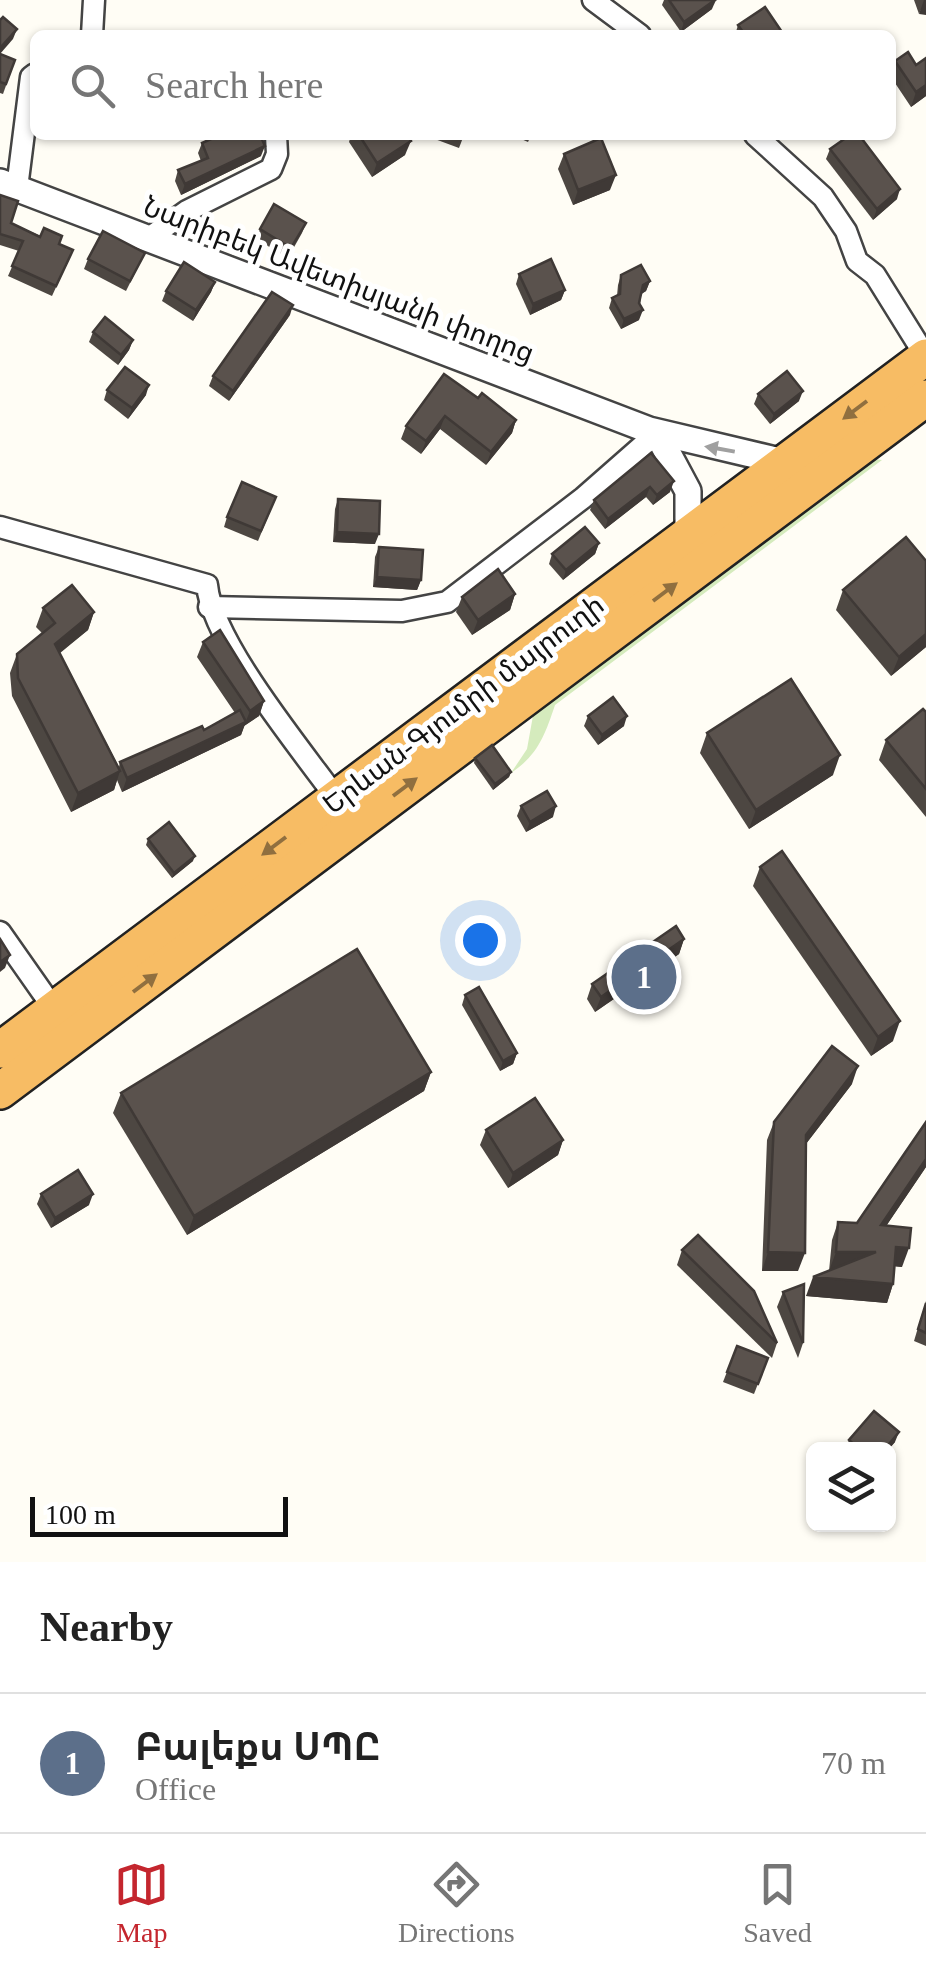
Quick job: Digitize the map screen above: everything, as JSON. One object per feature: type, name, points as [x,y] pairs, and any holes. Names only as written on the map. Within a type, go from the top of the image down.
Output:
[{"type":"highway","name":"Երևան-Գյումրի մայրուղի","points":[[0,1091],[56,1022],[337,799],[926,357]]},
{"type":"highway","name":"Երևան-Գյումրի մայրուղի","points":[[0,1050],[56,1022],[926,398]]},
{"type":"street","points":[[92,30],[94,0]]},
{"type":"street","points":[[593,0],[633,30]]},
{"type":"street","points":[[8,185],[30,81]]},
{"type":"street","points":[[149,238],[187,211],[271,169],[278,154],[277,140]]},
{"type":"street","points":[[760,140],[823,197],[846,231],[858,260],[875,275],[926,357]]},
{"type":"street","name":"Նարիբեկ Ավետիսյանի փողոց","points":[[8,185],[657,433],[784,462]]},
{"type":"street","points":[[208,606],[402,611],[446,602],[569,509],[657,433],[688,490],[688,536]]},
{"type":"street","points":[[0,527],[206,585],[208,606],[256,684],[337,799]]},
{"type":"street","points":[[0,932],[56,1022]]},
{"type":"green space","points":[[873,459],[882,460],[555,705],[539,744],[511,773],[527,749],[536,699]]},
{"type":"building","points":[[669,0],[715,0],[684,22]]},
{"type":"building","points":[[765,7],[781,30],[742,30],[738,25]]},
{"type":"building","points":[[3,17],[17,29],[0,48],[0,20]]},
{"type":"building","points":[[908,52],[916,65],[926,58],[926,85],[916,92],[896,60]]},
{"type":"building","points":[[0,54],[15,60],[6,84],[0,82]]},
{"type":"building","points":[[262,140],[265,146],[185,184],[178,170],[208,158],[202,143]]},
{"type":"building","points":[[362,140],[410,140],[411,141],[377,163]]},
{"type":"building","points":[[602,140],[616,175],[578,190],[564,154]]},
{"type":"building","points":[[843,140],[863,140],[900,189],[877,209],[830,149]]},
{"type":"building","points":[[0,195],[18,201],[11,223],[40,237],[44,228],[62,236],[59,244],[73,250],[56,286],[12,266],[23,241],[0,234]]},
{"type":"building","points":[[274,204],[306,223],[291,248],[260,229]]},
{"type":"building","points":[[103,231],[145,253],[130,281],[88,259]]},
{"type":"building","points":[[551,259],[565,290],[533,304],[519,274]]},
{"type":"building","points":[[184,262],[215,282],[196,310],[166,291]]},
{"type":"building","points":[[641,265],[650,281],[643,285],[639,303],[643,310],[624,319],[612,298],[620,294],[621,275]]},
{"type":"building","points":[[272,292],[293,305],[233,391],[213,376]]},
{"type":"building","points":[[105,317],[133,340],[121,355],[93,332]]},
{"type":"building","points":[[125,367],[149,385],[132,408],[107,390]]},
{"type":"building","points":[[787,371],[803,391],[774,414],[758,394]]},
{"type":"building","points":[[444,374],[478,398],[482,393],[516,420],[491,452],[445,416],[426,441],[406,426]]},
{"type":"building","points":[[651,453],[674,481],[657,495],[650,487],[608,519],[594,500]]},
{"type":"building","points":[[242,482],[276,497],[261,531],[227,517]]},
{"type":"building","points":[[338,499],[380,501],[379,534],[337,532]]},
{"type":"building","points":[[585,527],[599,543],[566,570],[552,554]]},
{"type":"building","points":[[906,537],[926,561],[926,634],[899,657],[843,590]]},
{"type":"building","points":[[379,547],[423,550],[421,580],[377,577]]},
{"type":"building","points":[[498,569],[515,594],[478,620],[462,597]]},
{"type":"building","points":[[72,585],[94,612],[55,644],[120,771],[78,793],[18,678],[17,654],[55,623],[43,608]]},
{"type":"building","points":[[220,630],[264,701],[250,711],[203,642]]},
{"type":"building","points":[[791,679],[840,755],[756,810],[707,733]]},
{"type":"building","points":[[613,697],[627,716],[602,735],[588,716]]},
{"type":"building","points":[[923,709],[926,712],[926,789],[886,740]]},
{"type":"building","points":[[240,710],[246,722],[127,778],[120,762],[202,726],[204,730]]},
{"type":"building","points":[[492,745],[511,772],[495,784],[475,758]]},
{"type":"building","points":[[547,791],[556,806],[530,822],[521,806]]},
{"type":"building","points":[[169,822],[195,856],[174,873],[148,839]]},
{"type":"building","points":[[782,851],[900,1021],[878,1037],[760,867]]},
{"type":"building","points":[[676,926],[684,939],[601,997],[592,984]]},
{"type":"building","points":[[0,939],[10,955],[0,962]]},
{"type":"building","points":[[357,949],[431,1072],[194,1216],[121,1093]]},
{"type":"building","points":[[479,987],[517,1053],[503,1061],[465,995]]},
{"type":"building","points":[[832,1046],[858,1066],[806,1135],[805,1253],[768,1252],[774,1122]]},
{"type":"building","points":[[535,1098],[563,1140],[513,1173],[486,1130]]},
{"type":"building","points":[[926,1122],[926,1159],[881,1225],[911,1228],[909,1248],[896,1247],[893,1284],[813,1277],[876,1252],[836,1252],[838,1222],[857,1223]]},
{"type":"building","points":[[78,1170],[93,1194],[55,1218],[41,1194]]},
{"type":"building","points":[[698,1235],[754,1291],[777,1343],[682,1250]]},
{"type":"building","points":[[804,1284],[803,1343],[783,1292]]},
{"type":"building","points":[[926,1303],[926,1333],[918,1329]]},
{"type":"building","points":[[737,1346],[768,1358],[758,1384],[727,1372]]},
{"type":"building","points":[[874,1411],[899,1432],[891,1442],[849,1440]]},
{"type":"place","name":"Բալեքս ՍՊԸ","points":[[644,977]]}]
